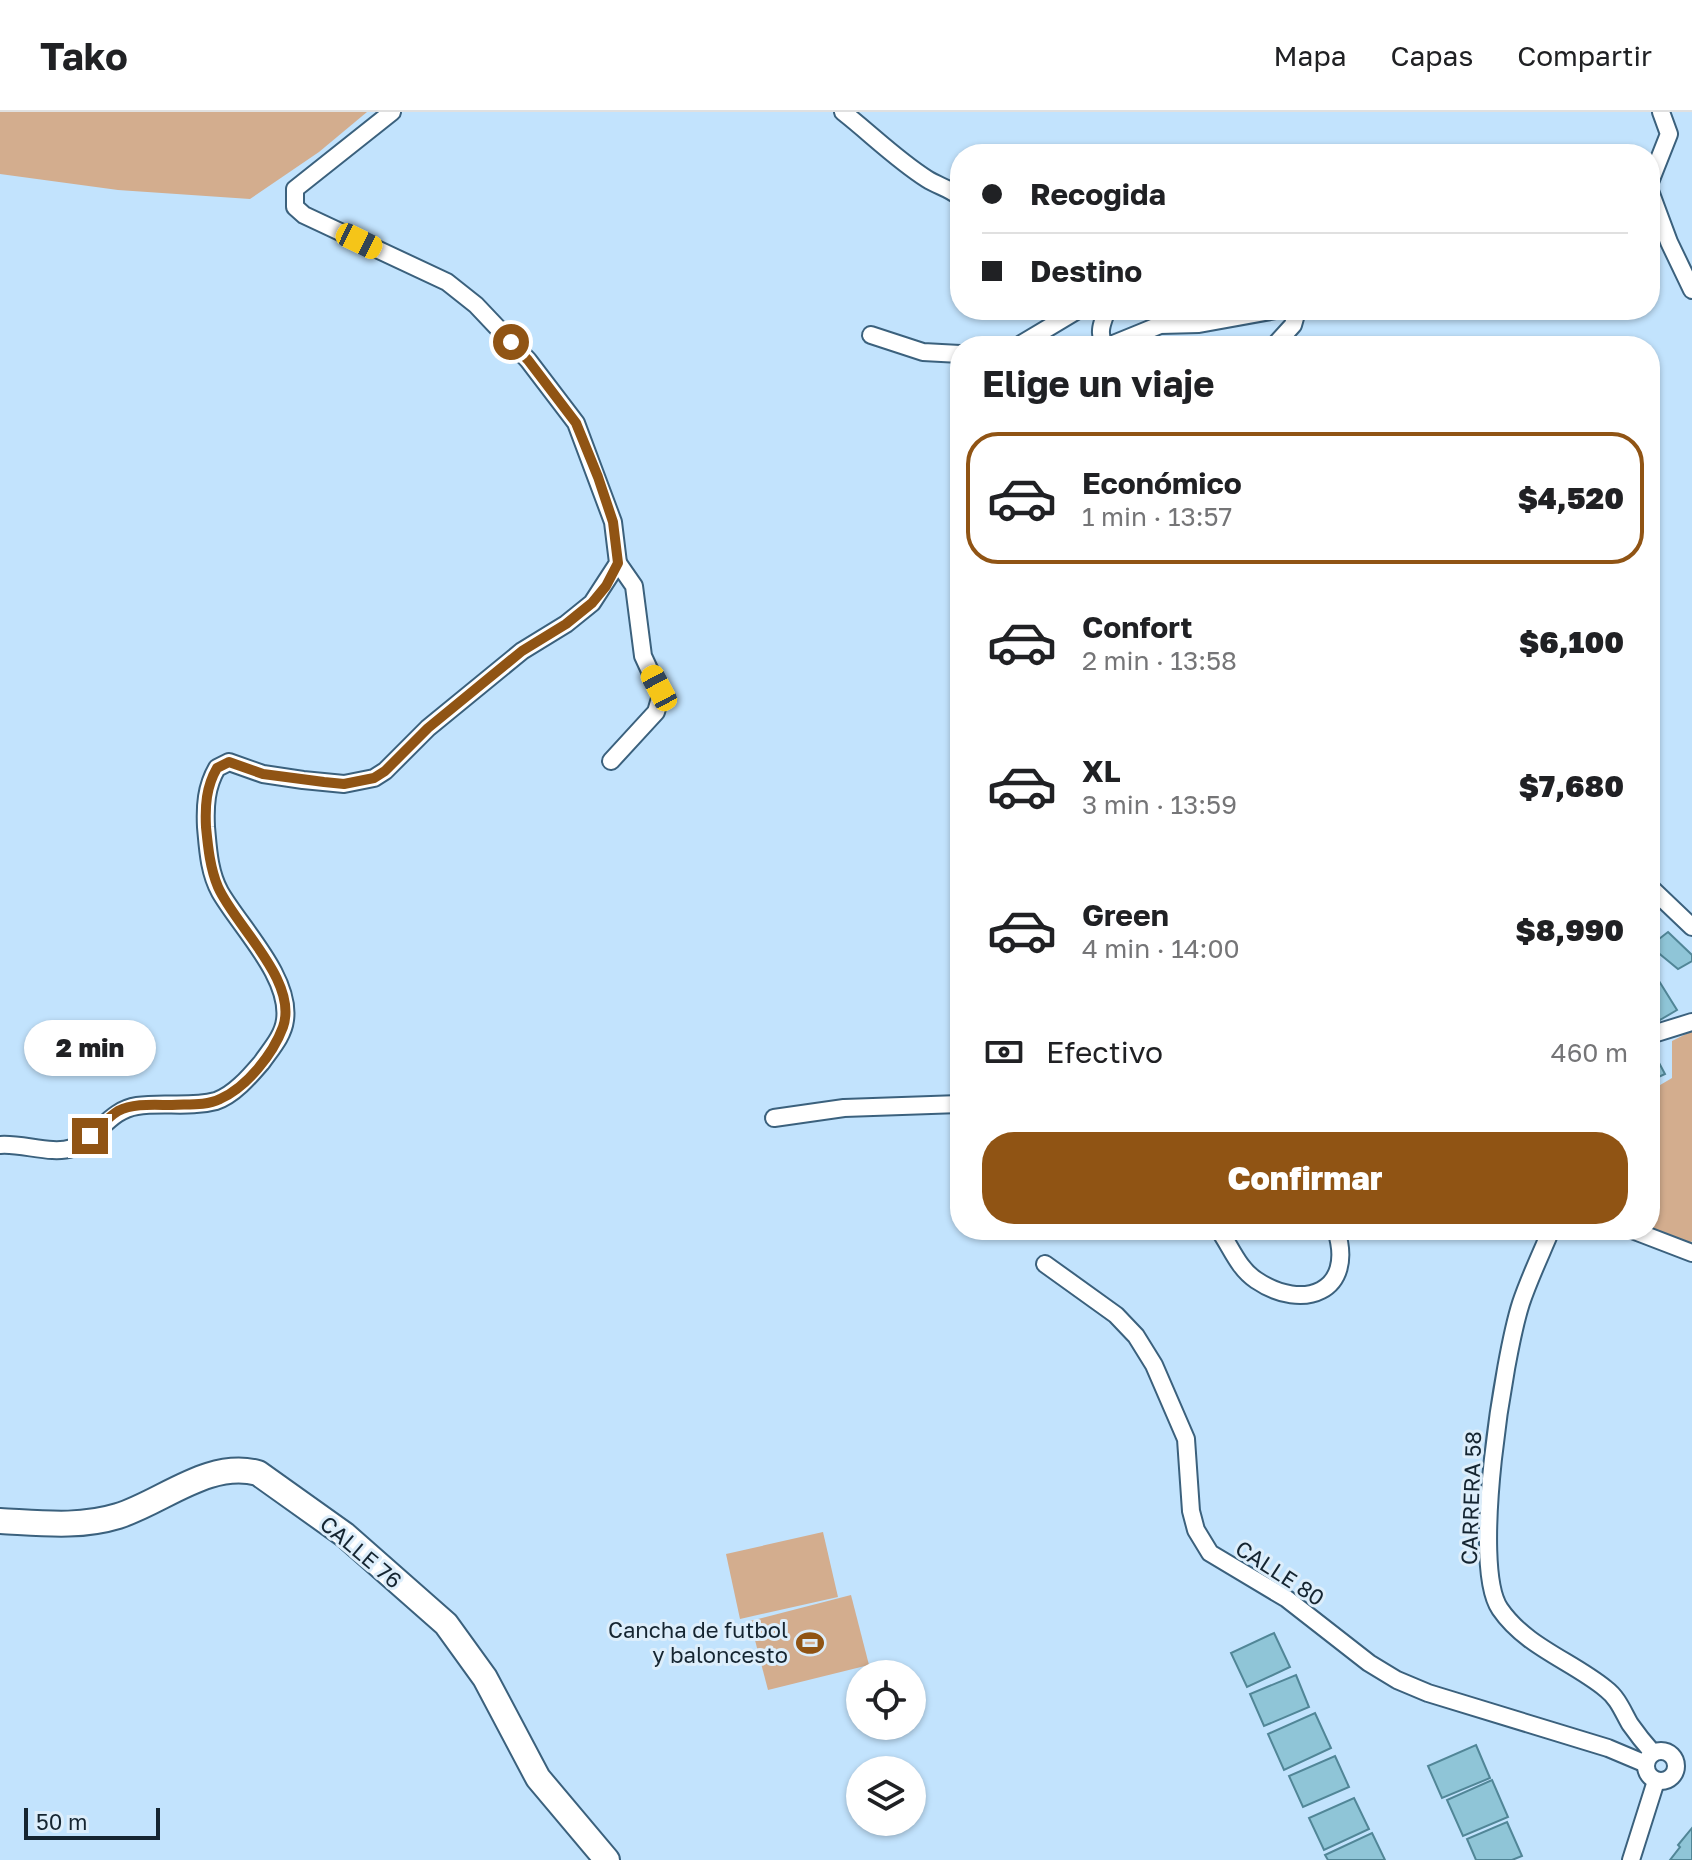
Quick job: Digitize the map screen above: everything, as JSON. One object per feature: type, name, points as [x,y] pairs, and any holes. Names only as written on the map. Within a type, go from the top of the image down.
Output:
[{"type":"street","points":[[392,112],[295,189],[295,207],[304,215],[447,282],[476,305],[528,360],[576,423],[613,522],[618,563],[634,586],[643,656],[659,688],[661,702],[656,712],[611,761]]},
{"type":"street","points":[[843,112],[919,174],[950,189]]},
{"type":"street","points":[[1660,157],[1669,134],[1661,112]]},
{"type":"street","points":[[1660,218],[1692,290]]},
{"type":"street","points":[[1035,336],[1061,320]]},
{"type":"street","points":[[1133,336],[1160,325],[1221,320]]},
{"type":"street","points":[[1283,336],[1294,320]]},
{"type":"street","points":[[871,335],[923,352],[950,353]]},
{"type":"street","points":[[0,1145],[69,1149],[80,1144],[117,1112],[136,1106],[200,1104],[220,1100],[250,1077],[278,1040],[285,1021],[285,1002],[279,985],[263,955],[219,890],[212,870],[206,796],[217,768],[229,762],[263,774],[344,784],[374,778],[428,728],[522,651],[566,624],[592,603],[618,563]]},
{"type":"street","points":[[1660,897],[1692,927]]},
{"type":"street","points":[[1660,1032],[1692,1022]]},
{"type":"street","points":[[774,1118],[844,1108],[950,1104]]},
{"type":"street","points":[[1225,1240],[1240,1264],[1257,1281],[1289,1296],[1303,1296],[1319,1294],[1327,1288],[1335,1275],[1339,1259],[1339,1240]]},
{"type":"street","name":"CARRERA 58","points":[[1547,1240],[1521,1304],[1495,1424],[1488,1559],[1493,1592],[1497,1605],[1523,1636],[1567,1661],[1614,1697],[1649,1759]]},
{"type":"street","points":[[1658,1240],[1692,1253]]},
{"type":"street","name":"CALLE 80","points":[[1045,1264],[1116,1315],[1136,1336],[1154,1365],[1186,1439],[1191,1511],[1196,1530],[1210,1553],[1287,1599],[1369,1663],[1397,1680],[1428,1693],[1649,1759]]},
{"type":"street","name":"CALLE 76","points":[[0,1521],[75,1525],[118,1516],[228,1470],[243,1469],[258,1473],[345,1535],[446,1624],[485,1678],[538,1778],[607,1860]]},
{"type":"street","points":[[1666,1752],[1684,1770],[1669,1780],[1656,1781],[1646,1771],[1649,1759],[1666,1752]]},
{"type":"street","points":[[1631,1860],[1656,1781]]},
{"type":"shaded area","points":[[0,112],[367,112],[319,152],[250,199],[118,190],[0,174]]},
{"type":"shaded area","points":[[1692,1031],[1692,1241],[1688,1246],[1660,1234],[1660,1085],[1672,1078],[1672,1041]]},
{"type":"shaded area","name":"Cancha de futbol y baloncesto","points":[[823,1532],[838,1597],[740,1619],[726,1554]]},
{"type":"shaded area","name":"Cancha de futbol y baloncesto","points":[[851,1595],[868,1660],[846,1660],[846,1671],[768,1690],[750,1621]]},
{"type":"building","points":[[1668,932],[1692,955],[1692,961],[1678,969],[1660,954],[1660,938]]},
{"type":"building","points":[[1660,983],[1677,1010],[1660,1020]]},
{"type":"building","points":[[1274,1633],[1290,1667],[1247,1687],[1231,1653]]},
{"type":"building","points":[[1296,1675],[1309,1707],[1264,1726],[1250,1694]]},
{"type":"building","points":[[1315,1713],[1331,1748],[1284,1770],[1268,1734]]},
{"type":"building","points":[[1476,1745],[1490,1778],[1442,1798],[1428,1766]]},
{"type":"building","points":[[1335,1756],[1349,1787],[1303,1807],[1289,1776]]},
{"type":"building","points":[[1492,1780],[1508,1817],[1463,1836],[1447,1800]]},
{"type":"building","points":[[1354,1798],[1369,1829],[1324,1850],[1309,1818]]},
{"type":"building","points":[[1507,1822],[1522,1856],[1512,1860],[1476,1860],[1467,1839]]},
{"type":"building","points":[[1692,1828],[1692,1860],[1670,1860],[1680,1847],[1678,1845]]},
{"type":"building","points":[[1372,1833],[1385,1860],[1328,1860],[1325,1855]]},
{"type":"place","name":"Cancha de futbol y baloncesto","points":[[810,1643]]},
{"type":"route","points":[[90,1136],[117,1112],[136,1106],[200,1104],[220,1100],[250,1077],[278,1040],[285,1021],[285,1002],[279,985],[263,955],[219,890],[212,870],[206,796],[217,768],[229,762],[263,774],[344,784],[374,778],[428,728],[522,651],[566,624],[592,603],[606,586],[618,563],[613,522],[598,477],[576,423],[511,342]]}]
